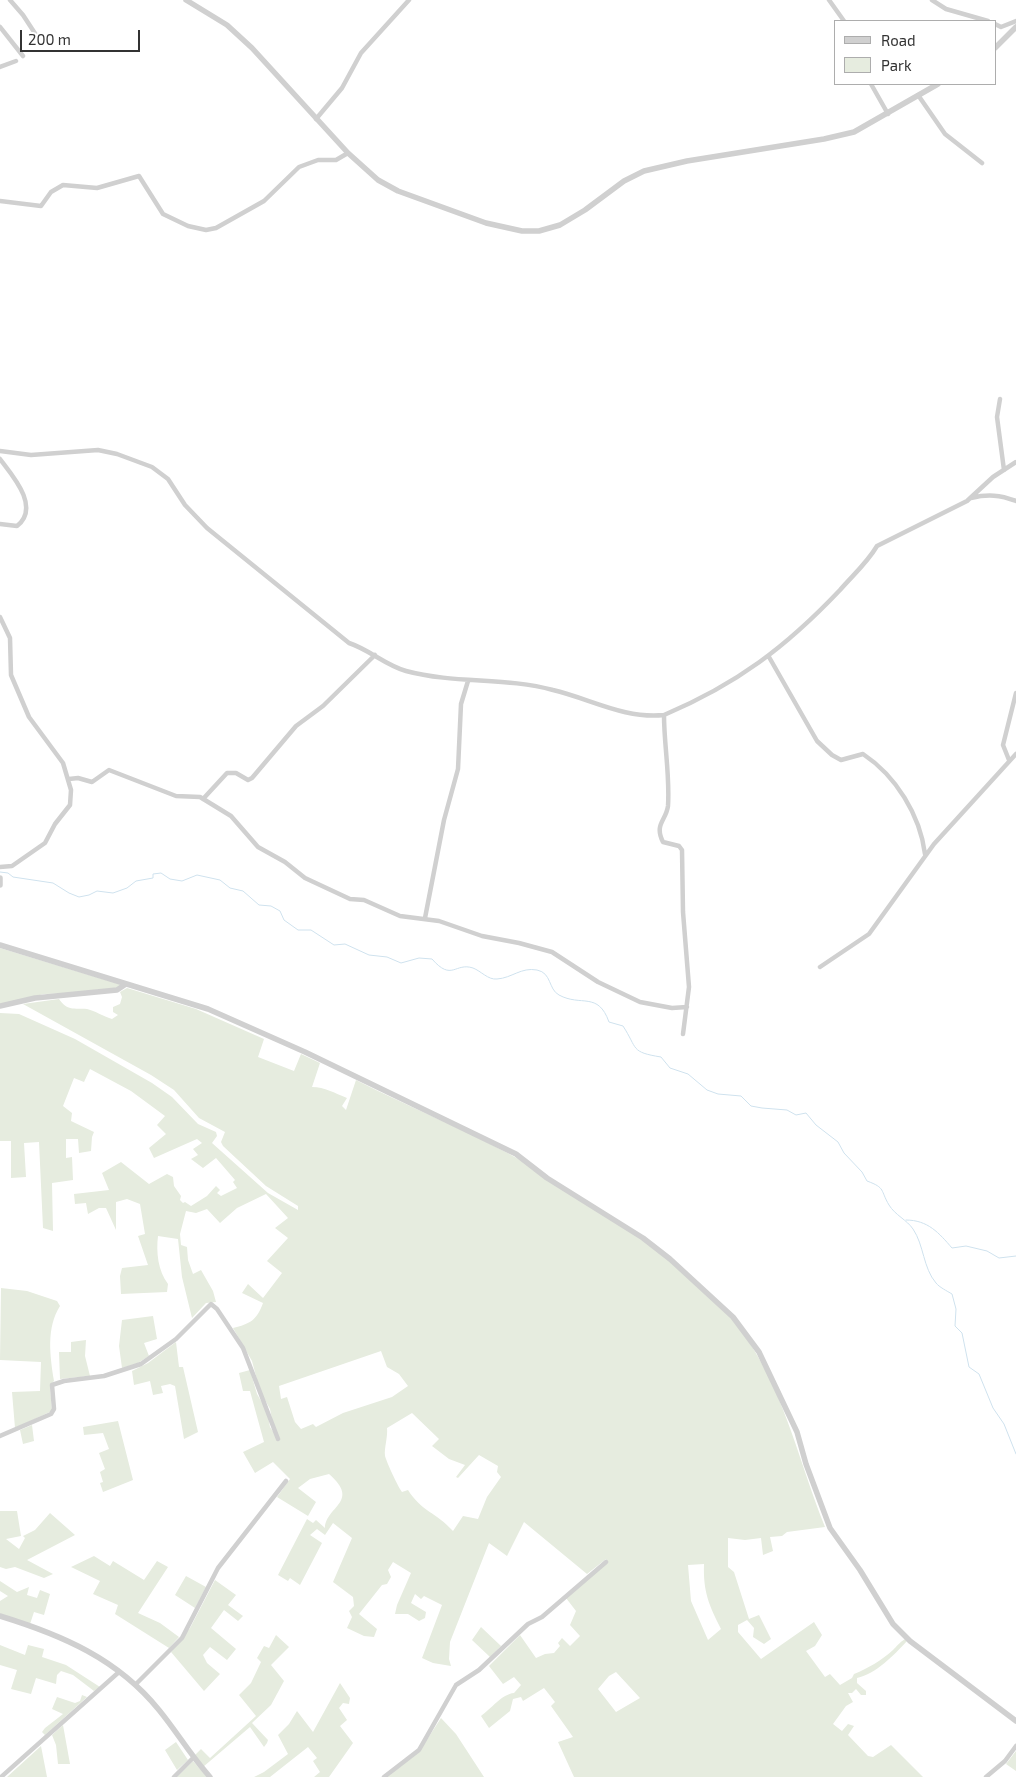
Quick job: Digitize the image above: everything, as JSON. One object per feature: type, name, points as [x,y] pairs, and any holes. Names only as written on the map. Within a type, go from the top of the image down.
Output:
[{"type":"street","points":[[10,0],[23,15],[38,38]]},
{"type":"street","points":[[186,0],[208,12],[239,36],[348,153],[378,180],[398,191],[510,230],[532,232],[549,229],[567,221],[624,181],[644,171],[687,161],[840,136],[864,128],[936,85]]},
{"type":"street","points":[[316,119],[342,88],[361,53],[409,0]]},
{"type":"street","points":[[829,0],[843,20]]},
{"type":"street","points":[[932,0],[946,9],[984,20]]},
{"type":"street","points":[[996,24],[1001,27],[1016,21]]},
{"type":"street","points":[[0,27],[23,56]]},
{"type":"street","points":[[996,47],[1016,27]]},
{"type":"street","points":[[0,67],[16,61]]},
{"type":"street","points":[[872,85],[888,114]]},
{"type":"street","points":[[918,96],[945,134],[982,163]]},
{"type":"street","points":[[0,201],[42,206],[51,192],[63,186],[97,188],[139,176],[163,214],[188,226],[206,230],[216,228],[260,203],[299,166],[318,160],[336,160],[348,153]]},
{"type":"street","points":[[1000,399],[998,423],[1004,470]]},
{"type":"street","points":[[0,451],[31,455],[98,450],[117,454],[152,467],[168,479],[185,505],[207,528],[349,642],[396,668],[468,681],[553,690],[633,715],[664,715],[710,694],[769,657],[818,613],[869,561],[877,546],[971,498],[984,495],[998,495],[1016,501]]},
{"type":"street","points":[[0,459],[20,487],[26,509],[24,518],[17,526],[0,524]]},
{"type":"street","points":[[971,498],[993,477],[1016,462]]},
{"type":"street","points":[[0,618],[10,638],[11,675],[25,708],[63,763],[69,779],[70,806],[55,824],[45,843],[12,866],[0,867]]},
{"type":"street","points":[[203,799],[227,773],[236,773],[248,780],[252,778],[296,726],[323,706],[375,656]]},
{"type":"street","points":[[769,657],[808,728],[823,748],[841,760],[862,754],[897,785],[916,818],[925,854]]},
{"type":"street","points":[[426,918],[444,820],[458,769],[461,704],[468,681]]},
{"type":"street","points":[[1009,760],[1003,745],[1016,693]]},
{"type":"street","points":[[664,715],[668,800],[667,813],[660,822],[659,830],[663,842],[679,846],[682,850],[682,912],[689,976],[683,1034]]},
{"type":"street","points":[[820,967],[869,934],[925,854],[1016,754]]},
{"type":"street","points":[[69,779],[78,778],[92,782],[109,770],[176,796],[203,799],[230,816],[258,848],[285,862],[305,878],[350,898],[364,900],[400,916],[426,918],[482,936],[552,952],[598,982],[640,1002],[672,1008],[687,1007]]},
{"type":"street","points":[[0,878],[0,885]]},
{"type":"street","points":[[0,944],[126,984],[184,1000],[266,1034],[516,1154],[547,1178],[610,1216],[670,1259],[733,1317],[759,1352],[797,1432],[806,1464],[827,1522],[893,1624],[910,1641],[1016,1721]]},
{"type":"street","points":[[0,1006],[35,998],[113,991],[120,989],[126,984]]},
{"type":"street","points":[[0,1436],[52,1414],[54,1409],[52,1385],[64,1381],[104,1376],[142,1364],[176,1338],[206,1307],[213,1304],[243,1348],[278,1439]]},
{"type":"street","points":[[136,1684],[182,1638],[218,1568],[286,1481]]},
{"type":"street","points":[[384,1777],[418,1750],[456,1685],[479,1670],[528,1624],[542,1617],[606,1562]]},
{"type":"street","points":[[0,1616],[74,1642],[136,1684],[160,1711],[193,1758],[210,1777]]},
{"type":"street","points":[[1,1777],[119,1672]]},
{"type":"street","points":[[986,1777],[1005,1761],[1016,1746]]},
{"type":"street","points":[[174,1777],[193,1758]]},
{"type":"green space","points":[[0,948],[122,985],[114,989],[99,989],[83,993],[44,994],[0,1004]]},
{"type":"green space","points":[[127,988],[196,1009],[264,1039],[258,1057],[294,1071],[301,1054],[320,1063],[312,1087],[325,1089],[347,1098],[342,1106],[346,1110],[356,1080],[487,1142],[543,1173],[611,1217],[668,1259],[712,1297],[738,1326],[762,1363],[792,1432],[825,1527],[787,1532],[782,1536],[770,1537],[773,1551],[763,1555],[761,1538],[745,1540],[728,1538],[728,1567],[734,1572],[749,1619],[759,1615],[771,1639],[764,1644],[753,1637],[754,1628],[747,1620],[738,1625],[738,1632],[761,1659],[814,1622],[822,1635],[815,1646],[806,1651],[825,1677],[830,1674],[840,1685],[852,1678],[854,1674],[884,1657],[905,1639],[907,1641],[884,1663],[864,1676],[857,1678],[857,1683],[866,1691],[866,1695],[861,1695],[856,1689],[852,1693],[848,1693],[853,1702],[846,1706],[833,1724],[842,1731],[848,1724],[854,1726],[848,1735],[868,1756],[873,1757],[891,1745],[923,1777],[574,1777],[558,1742],[573,1737],[551,1706],[555,1702],[544,1688],[523,1701],[521,1697],[513,1699],[510,1711],[489,1728],[481,1716],[501,1699],[514,1693],[521,1685],[514,1677],[503,1684],[489,1666],[520,1635],[536,1658],[554,1653],[560,1646],[558,1643],[562,1638],[570,1646],[580,1636],[570,1625],[576,1611],[566,1598],[608,1562],[606,1559],[587,1574],[524,1522],[507,1556],[489,1543],[450,1642],[449,1659],[451,1666],[433,1663],[422,1658],[442,1605],[424,1596],[421,1599],[415,1594],[411,1603],[426,1612],[425,1618],[419,1621],[408,1614],[395,1614],[411,1573],[393,1562],[388,1570],[391,1577],[387,1584],[382,1585],[359,1614],[377,1629],[374,1637],[364,1636],[347,1628],[352,1617],[349,1611],[354,1606],[353,1597],[333,1582],[352,1538],[333,1523],[325,1535],[317,1529],[310,1535],[322,1543],[300,1585],[290,1578],[288,1581],[278,1575],[307,1519],[313,1523],[316,1520],[325,1528],[327,1521],[342,1498],[342,1491],[338,1483],[329,1474],[310,1479],[298,1488],[316,1502],[308,1516],[277,1497],[290,1479],[273,1462],[255,1473],[243,1452],[264,1442],[250,1391],[243,1391],[239,1373],[250,1370],[257,1394],[267,1411],[270,1427],[275,1434],[270,1409],[260,1391],[252,1361],[233,1328],[244,1325],[252,1320],[258,1314],[263,1303],[242,1293],[248,1284],[263,1298],[282,1273],[267,1261],[288,1238],[275,1228],[288,1218],[266,1194],[237,1208],[220,1223],[207,1209],[196,1213],[186,1211],[180,1234],[181,1245],[187,1247],[188,1260],[193,1274],[201,1270],[213,1291],[216,1302],[206,1303],[192,1318],[182,1277],[178,1239],[158,1236],[158,1261],[168,1284],[167,1292],[121,1294],[120,1276],[122,1268],[148,1265],[138,1236],[145,1234],[140,1204],[127,1199],[116,1202],[116,1230],[106,1208],[99,1208],[88,1214],[86,1203],[75,1204],[74,1194],[109,1190],[102,1173],[121,1162],[149,1184],[167,1174],[173,1177],[174,1186],[181,1196],[180,1200],[191,1206],[207,1196],[216,1186],[220,1190],[217,1193],[221,1196],[237,1188],[233,1182],[235,1180],[216,1158],[203,1168],[191,1159],[198,1155],[193,1149],[202,1143],[197,1139],[154,1158],[149,1148],[166,1134],[157,1125],[165,1116],[131,1091],[90,1069],[84,1082],[74,1078],[63,1106],[72,1113],[71,1121],[94,1132],[91,1151],[79,1153],[78,1139],[66,1139],[66,1158],[72,1157],[73,1180],[52,1183],[53,1231],[43,1228],[39,1142],[24,1143],[26,1177],[11,1178],[11,1141],[0,1141],[0,1013],[19,1014],[75,1039],[152,1083],[172,1097],[198,1124],[216,1132],[217,1136],[212,1143],[268,1193],[298,1210],[298,1206],[266,1186],[223,1146],[221,1142],[225,1132],[199,1118],[174,1090],[151,1075],[23,1004],[59,999],[68,1007],[87,1009],[112,1019],[118,1015],[113,1012],[113,1007],[120,1004],[122,997],[120,992]],"holes":[[[381,1351],[387,1367],[399,1374],[408,1386],[392,1397],[343,1413],[316,1427],[313,1424],[301,1429],[295,1422],[287,1397],[281,1399],[279,1386]],[[412,1413],[439,1439],[432,1446],[449,1459],[465,1465],[456,1477],[458,1478],[479,1455],[498,1466],[497,1472],[501,1477],[487,1497],[478,1519],[463,1516],[453,1531],[424,1508],[408,1490],[402,1492],[385,1456],[387,1428]],[[704,1564],[708,1598],[721,1629],[708,1640],[691,1601],[688,1565]],[[616,1672],[640,1698],[616,1712],[598,1689],[609,1676]]]},
{"type":"green space","points":[[1,1288],[27,1291],[57,1301],[60,1306],[53,1323],[50,1342],[54,1381],[50,1386],[52,1411],[15,1428],[12,1392],[40,1391],[41,1362],[0,1360]]},
{"type":"green space","points":[[153,1316],[157,1339],[144,1343],[149,1356],[138,1363],[122,1368],[119,1346],[122,1320]]},
{"type":"green space","points":[[86,1340],[85,1356],[90,1376],[60,1379],[59,1352],[71,1352],[71,1342]]},
{"type":"green space","points":[[176,1342],[179,1367],[183,1367],[198,1432],[184,1439],[175,1386],[170,1384],[161,1386],[163,1393],[153,1395],[150,1381],[134,1385],[132,1371],[148,1363]]},
{"type":"green space","points":[[118,1421],[133,1480],[103,1492],[100,1483],[103,1482],[100,1472],[105,1469],[99,1453],[109,1449],[103,1433],[84,1435],[83,1427]]},
{"type":"green space","points":[[32,1425],[34,1441],[23,1444],[20,1430]]},
{"type":"green space","points":[[0,1511],[17,1511],[21,1536],[6,1539],[19,1549],[25,1538],[23,1536],[35,1530],[50,1513],[75,1535],[27,1560],[53,1574],[44,1578],[15,1567],[6,1569],[0,1567]]},
{"type":"green space","points":[[94,1556],[110,1566],[113,1561],[144,1580],[157,1561],[168,1567],[138,1613],[160,1623],[179,1637],[169,1648],[115,1614],[118,1605],[93,1594],[100,1581],[71,1567]]},
{"type":"green space","points":[[186,1576],[206,1587],[195,1608],[175,1595]]},
{"type":"green space","points":[[215,1580],[236,1595],[228,1605],[243,1616],[238,1621],[224,1610],[211,1628],[236,1649],[227,1660],[210,1647],[203,1655],[207,1663],[220,1674],[204,1691],[171,1652],[190,1628]]},
{"type":"green space","points":[[0,1581],[17,1592],[29,1587],[27,1595],[37,1598],[40,1590],[50,1594],[44,1615],[34,1612],[30,1624],[0,1615],[0,1601],[8,1596],[0,1591]]},
{"type":"green space","points":[[481,1627],[501,1646],[490,1657],[472,1640]]},
{"type":"green space","points":[[276,1635],[289,1647],[271,1665],[284,1681],[271,1705],[252,1723],[268,1740],[267,1743],[264,1747],[250,1727],[203,1767],[194,1756],[201,1749],[210,1758],[256,1716],[239,1695],[251,1683],[261,1662],[257,1658],[264,1646],[269,1648]]},
{"type":"green space","points":[[0,1645],[25,1655],[28,1645],[44,1649],[42,1657],[66,1665],[100,1687],[94,1691],[73,1675],[61,1671],[57,1675],[56,1684],[36,1678],[31,1694],[11,1689],[17,1670],[0,1665]]},
{"type":"green space","points":[[340,1683],[350,1698],[349,1704],[343,1703],[339,1708],[347,1720],[340,1726],[353,1743],[329,1777],[314,1777],[320,1772],[313,1761],[317,1758],[308,1747],[270,1777],[254,1777],[288,1754],[278,1735],[289,1724],[297,1711],[313,1732]]},
{"type":"green space","points":[[82,1695],[87,1697],[45,1735],[42,1732],[63,1714],[52,1709],[57,1697],[75,1703],[80,1701]]},
{"type":"green space","points":[[441,1718],[456,1734],[484,1777],[387,1777],[419,1752]]},
{"type":"green space","points":[[63,1725],[70,1764],[58,1764],[56,1745],[52,1735]]},
{"type":"green space","points":[[176,1742],[188,1760],[177,1770],[165,1750]]},
{"type":"green space","points":[[41,1746],[47,1777],[7,1777]]},
{"type":"green space","points":[[1016,1751],[1016,1771],[1006,1764]]},
{"type":"green space","points":[[193,1761],[207,1777],[177,1777]]},
{"type":"waterway","points":[[0,872],[8,873],[13,877],[53,883],[79,897],[97,891],[113,893],[127,888],[136,881],[153,878],[153,874],[161,873],[170,879],[182,881],[197,875],[220,880],[230,888],[243,891],[259,905],[271,906],[280,911],[284,920],[298,930],[311,930],[334,945],[345,944],[369,955],[387,957],[401,963],[419,958],[432,959],[444,969],[473,968],[494,979],[521,971],[537,970],[545,974],[553,989],[559,995],[575,1000],[588,1001],[600,1006],[609,1022],[623,1026],[633,1045],[639,1051],[661,1057],[670,1068],[688,1074],[707,1090],[718,1094],[741,1096],[751,1106],[787,1110],[796,1115],[806,1113],[816,1125],[838,1142],[844,1153],[862,1172],[867,1181],[882,1190],[892,1209],[908,1223],[917,1235],[932,1277],[939,1286],[952,1294],[956,1309],[955,1326],[962,1333],[969,1367],[979,1374],[993,1408],[1004,1424],[1016,1454]]},
{"type":"waterway","points":[[906,1220],[921,1222],[932,1228],[952,1248],[966,1246],[987,1251],[999,1258],[1016,1256]]}]
